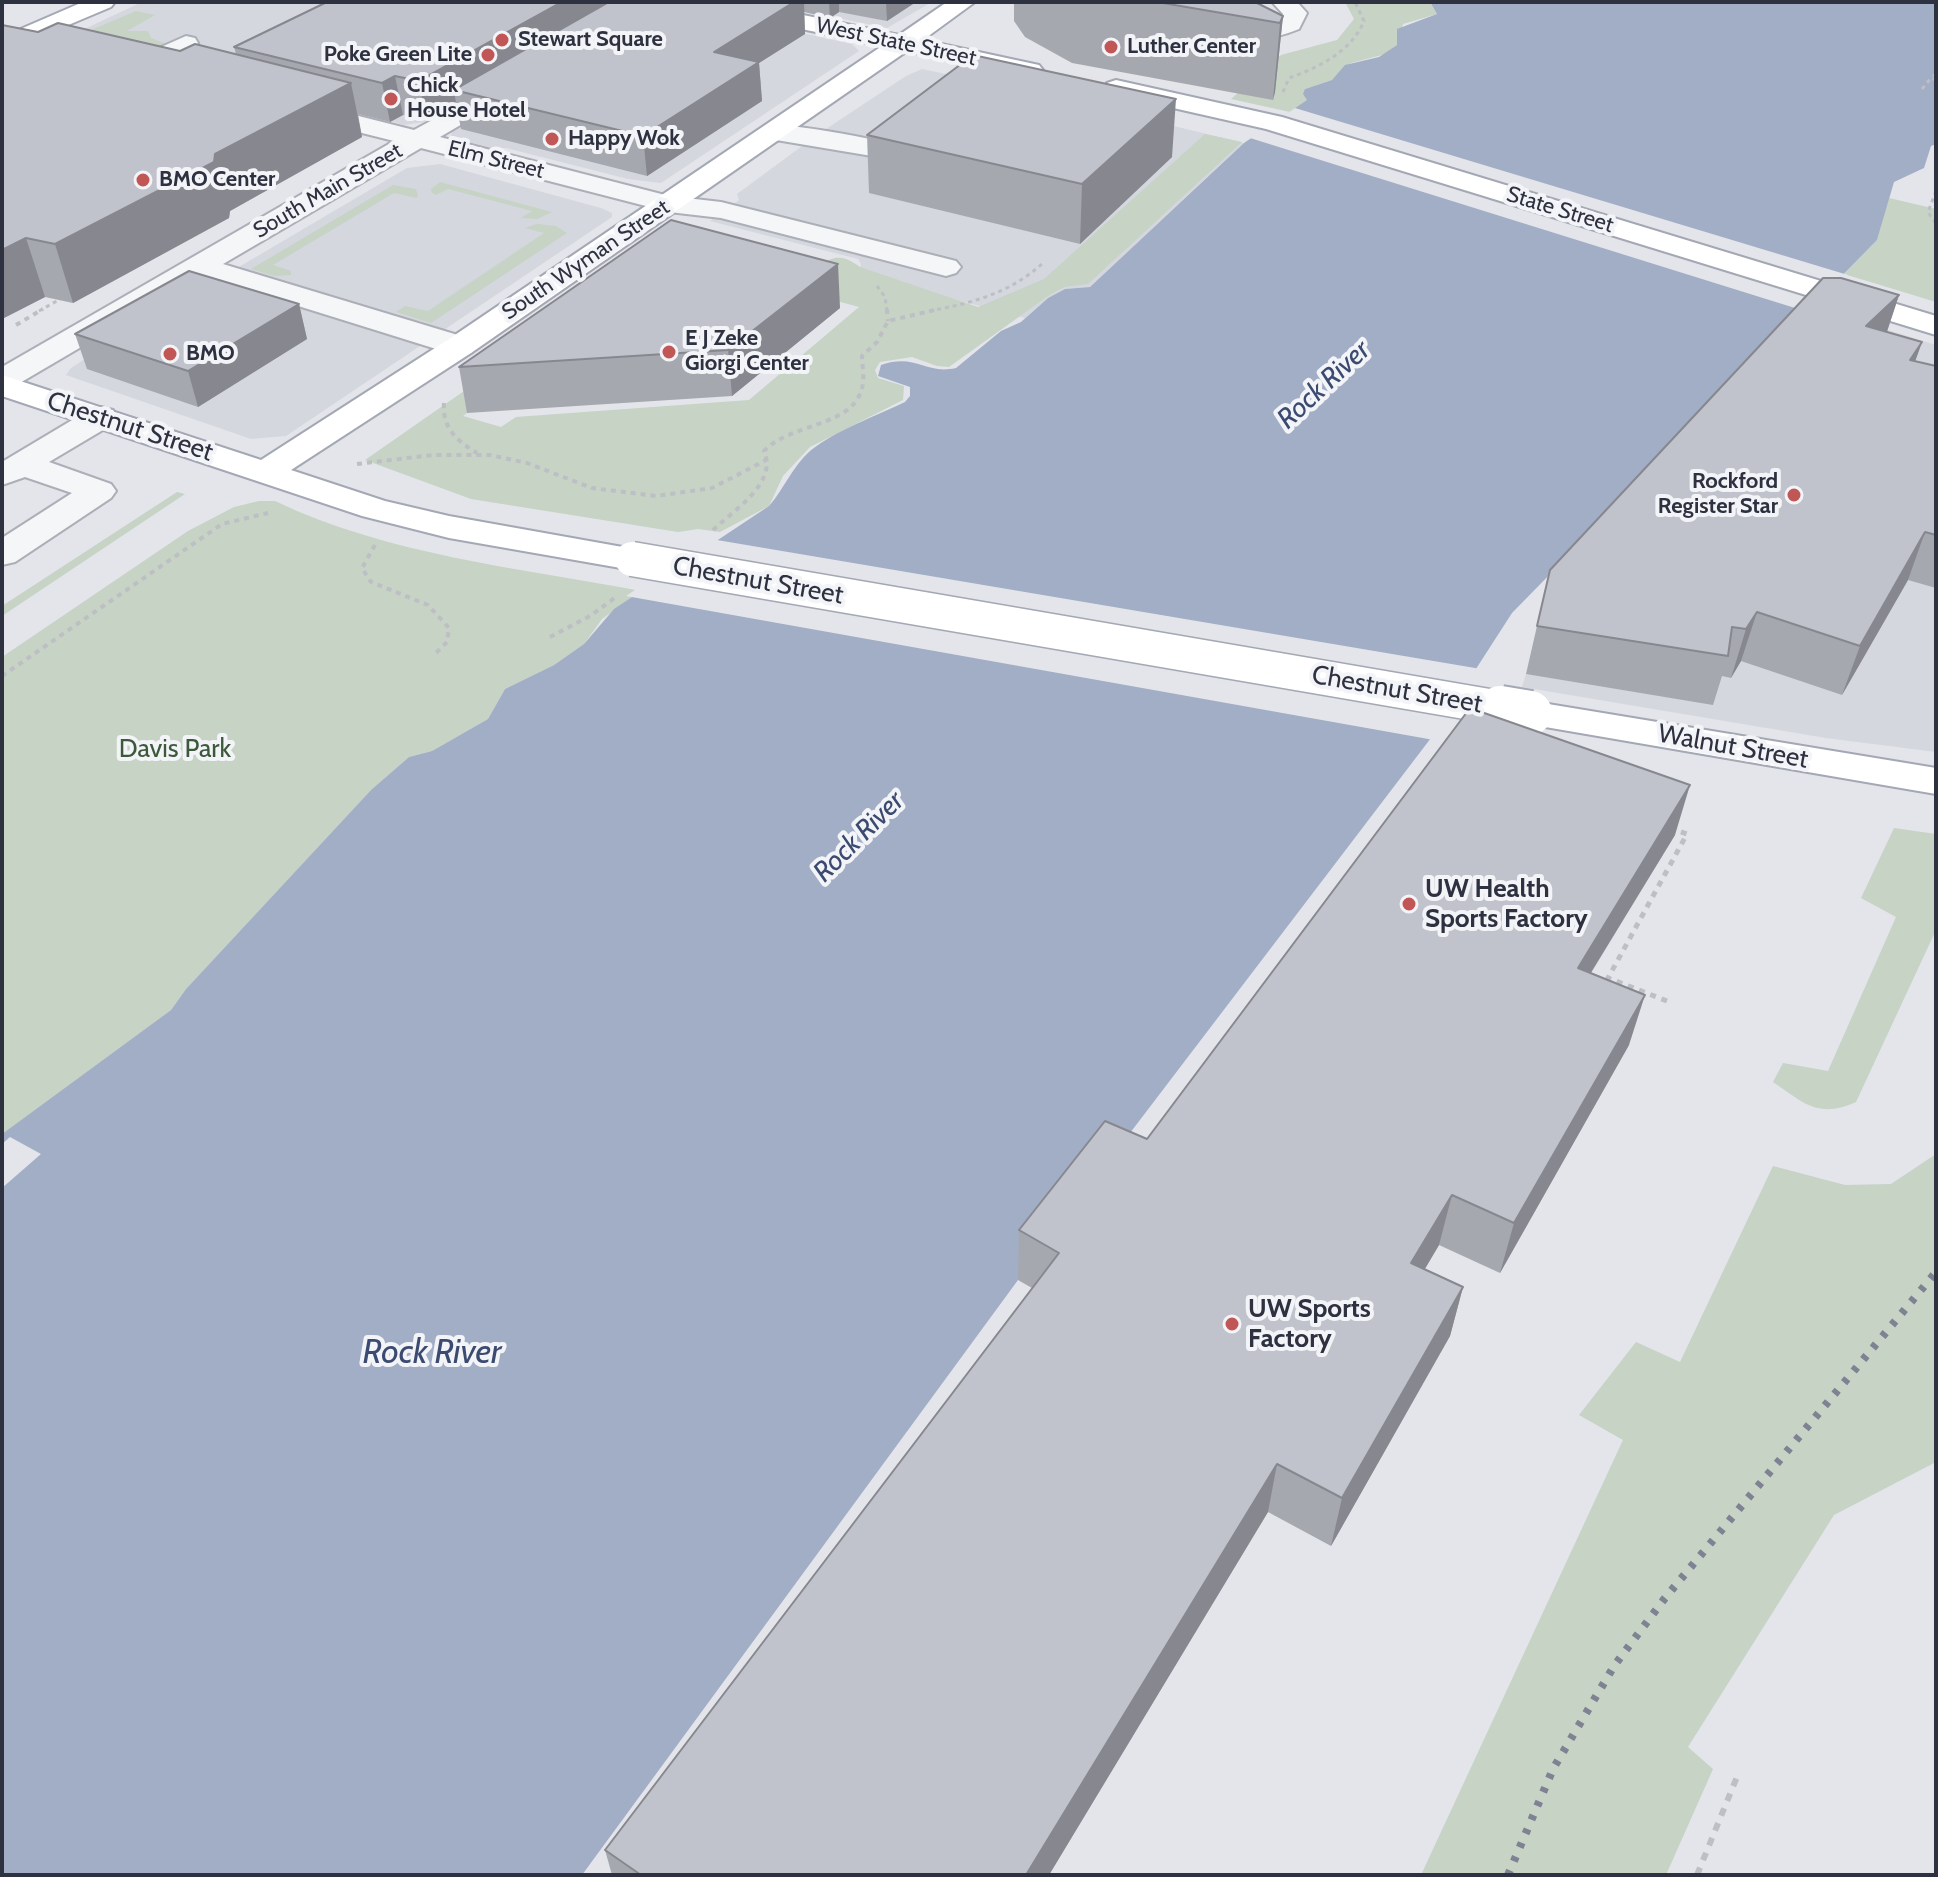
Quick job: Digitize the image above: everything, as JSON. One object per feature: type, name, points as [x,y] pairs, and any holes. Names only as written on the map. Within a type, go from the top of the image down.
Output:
[{"type":"main road","points":[[7,40],[103,2]]},
{"type":"main road","name":"West State Street","points":[[707,2],[1050,74]]},
{"type":"main road","name":"South Wyman Street","points":[[265,472],[460,346],[963,2]]},
{"type":"main road","points":[[972,2],[965,17],[966,27],[979,46],[1005,65]]},
{"type":"main road","points":[[1094,84],[1279,113]]},
{"type":"main road","name":"State Street","points":[[1279,113],[1936,326]]},
{"type":"main road","name":"Chestnut Street","points":[[2,382],[374,509],[629,575],[1530,713]]},
{"type":"main road","name":"Walnut Street","points":[[1530,713],[1936,781]]},
{"type":"street","points":[[1206,2],[1197,4],[1209,19],[1230,31],[1241,33],[1273,30],[1290,24],[1295,13],[1284,2]]},
{"type":"street","points":[[7,40],[65,51]]},
{"type":"street","points":[[107,61],[151,72],[196,45]]},
{"type":"street","name":"South Main Street","points":[[2,382],[538,70]]},
{"type":"street","name":"Elm Street","points":[[271,102],[669,204],[721,210],[946,267]]},
{"type":"street","points":[[773,132],[866,153]]},
{"type":"street","points":[[199,266],[460,346]]},
{"type":"street","points":[[12,471],[101,417]]},
{"type":"street","points":[[2,554],[99,491],[12,471]]},
{"type":"path","points":[[1279,113],[1285,82],[1310,72],[1359,35],[1364,21],[1355,2]]},
{"type":"path","points":[[1922,89],[1936,74]]},
{"type":"path","points":[[1936,191],[1928,212],[1936,224]]},
{"type":"path","points":[[704,537],[765,479],[769,472],[764,451],[779,435],[838,417],[851,406],[862,391],[862,356],[877,342],[888,321],[995,297],[1025,281],[1043,263]]},
{"type":"path","points":[[16,325],[59,300]]},
{"type":"path","points":[[444,400],[442,411],[451,436],[478,454]]},
{"type":"path","points":[[353,464],[449,452],[478,454],[534,464],[603,491],[654,496],[702,491],[725,484],[754,464],[768,459]]},
{"type":"path","points":[[2,676],[222,524],[280,511]]},
{"type":"path","points":[[362,539],[375,544],[362,568],[371,582],[428,605],[449,628],[447,642],[433,656]]},
{"type":"path","points":[[550,637],[590,616],[629,575]]},
{"type":"path","points":[[1658,824],[1687,834],[1608,978],[1667,1001]]},
{"type":"path","points":[[1697,1875],[1739,1772]]},
{"type":"shaded area","points":[[142,2],[638,2],[441,105],[443,111],[423,122],[404,125],[76,33]]},
{"type":"shaded area","points":[[759,2],[932,2],[887,28]]},
{"type":"shaded area","points":[[719,15],[852,44],[859,51],[661,183],[628,179],[506,148],[490,150],[451,137],[452,131],[460,125]]},
{"type":"shaded area","points":[[922,69],[1244,143],[1090,287],[1065,289],[1048,298],[1025,318],[859,274],[861,264],[858,259],[710,221],[739,200],[737,194],[817,135],[906,76]]},
{"type":"shaded area","points":[[440,164],[601,208],[612,213],[612,217],[286,436],[251,439],[66,375],[71,368],[103,347],[407,168]]},
{"type":"shaded area","name":"Rockford Register Star","points":[[1831,312],[1936,345],[1936,752],[1826,738],[1522,687],[1526,674]]},
{"type":"green space","points":[[1345,2],[1430,2],[1437,14],[1403,24],[1397,45],[1386,54],[1351,63],[1332,80],[1305,89],[1308,100],[1290,112],[1231,99],[1281,55],[1337,40],[1354,19]]},
{"type":"green space","points":[[136,11],[155,15],[127,31],[148,31],[151,38],[166,44],[165,48],[84,33]]},
{"type":"green space","points":[[1205,134],[1242,142],[1088,284],[1064,287],[1048,296],[949,367],[912,357],[880,362],[875,370],[878,378],[904,386],[903,400],[810,447],[783,476],[769,506],[720,532],[698,529],[678,532],[471,499],[365,460],[467,389],[490,396],[463,416],[501,427],[516,417],[749,400],[859,307],[750,277],[802,271],[842,258],[978,307],[1044,279]]},
{"type":"green space","points":[[440,182],[552,212],[537,219],[521,218],[532,211],[448,189],[436,195],[432,193],[431,189]]},
{"type":"green space","points":[[393,185],[416,189],[418,196],[394,193],[273,265],[291,271],[291,275],[274,276],[251,269]]},
{"type":"green space","points":[[1889,198],[1936,209],[1936,302],[1844,274],[1877,240]]},
{"type":"green space","points":[[537,224],[556,226],[567,233],[431,323],[396,312],[405,306],[428,311],[544,233],[525,228]]},
{"type":"green space","points":[[177,492],[185,494],[2,616],[2,606]]},
{"type":"green space","name":"Davis Park","points":[[275,501],[363,535],[408,547],[641,591],[602,619],[584,644],[554,665],[505,689],[488,719],[432,751],[409,757],[371,790],[186,989],[171,1010],[2,1134],[2,657],[188,531],[234,507]]},
{"type":"green space","points":[[1894,828],[1936,834],[1936,930],[1856,1102],[1821,1109],[1803,1102],[1773,1082],[1783,1063],[1828,1071],[1896,917],[1861,898]]},
{"type":"green space","points":[[1936,1154],[1936,1462],[1834,1515],[1688,1747],[1713,1769],[1666,1875],[1421,1875],[1623,1440],[1579,1415],[1636,1342],[1680,1362],[1773,1166],[1845,1185],[1891,1184]]},
{"type":"water","name":"Rock River","points":[[1430,2],[1936,2],[1936,144],[1931,146],[1924,168],[1894,182],[1877,240],[1512,613],[1434,734],[1018,1280],[582,1875],[2,1875],[2,1134],[171,1010],[186,989],[371,790],[409,757],[432,751],[488,719],[505,689],[554,665],[584,644],[614,609],[769,506],[798,464],[820,443],[905,402],[910,396],[910,387],[878,376],[881,365],[903,361],[936,369],[956,368],[1001,331],[1021,322],[1048,298],[1065,289],[1090,287],[1244,143],[1307,100],[1303,94],[1305,89],[1332,80],[1345,65],[1379,57],[1397,45],[1397,29],[1437,14]]},
{"type":"pier","points":[[1295,108],[1848,275],[1811,313],[1250,138]]},
{"type":"pier","points":[[711,539],[1481,669],[1434,740],[626,596]]},
{"type":"pier","points":[[10,1137],[41,1154],[2,1188],[2,1144]]},
{"type":"building","points":[[327,2],[562,2],[419,81],[395,76],[382,83],[234,47]]},
{"type":"building","points":[[609,2],[794,2],[714,52],[759,62],[643,136],[454,90]]},
{"type":"building","points":[[1157,2],[1255,2],[1283,16],[1280,23]]},
{"type":"building","points":[[58,23],[180,51],[195,44],[351,83],[215,154],[214,162],[55,244],[26,238],[2,250],[2,25],[38,32]]},
{"type":"building","points":[[973,55],[1176,99],[1082,184],[867,135]]},
{"type":"building","points":[[671,220],[838,264],[728,350],[459,367]]},
{"type":"building","points":[[189,271],[299,304],[188,371],[75,334]]},
{"type":"building","name":"Rockford Register Star","points":[[1823,278],[1841,278],[1899,295],[1866,326],[1922,342],[1910,360],[1936,366],[1936,535],[1925,532],[1860,646],[1757,612],[1746,629],[1732,627],[1728,656],[1537,626],[1550,570]]},
{"type":"building","name":"UW Sports Factory","points":[[1470,708],[1690,785],[1578,968],[1645,995],[1514,1223],[1452,1195],[1411,1263],[1463,1287],[1342,1498],[1277,1464],[1026,1875],[641,1875],[605,1850],[1059,1253],[1019,1230],[1105,1121],[1147,1139]]},
{"type":"railway","points":[[1508,1875],[1553,1769],[1614,1666],[1665,1598],[1936,1272]]},
{"type":"place","name":"Stewart Square","points":[[502,40]]},
{"type":"place","name":"Luther Center","points":[[1111,47]]},
{"type":"place","name":"Poke Green Lite","points":[[488,55]]},
{"type":"place","name":"Chick House Hotel","points":[[391,99]]},
{"type":"place","name":"Happy Wok","points":[[552,139]]},
{"type":"place","name":"BMO Center","points":[[143,180]]},
{"type":"place","name":"E J Zeke Giorgi Center","points":[[669,352]]},
{"type":"place","name":"BMO","points":[[170,354]]},
{"type":"place","name":"Rockford Register Star","points":[[1794,495]]},
{"type":"place","name":"UW Health Sports Factory","points":[[1409,904]]},
{"type":"place","name":"UW Sports Factory","points":[[1232,1324]]}]
